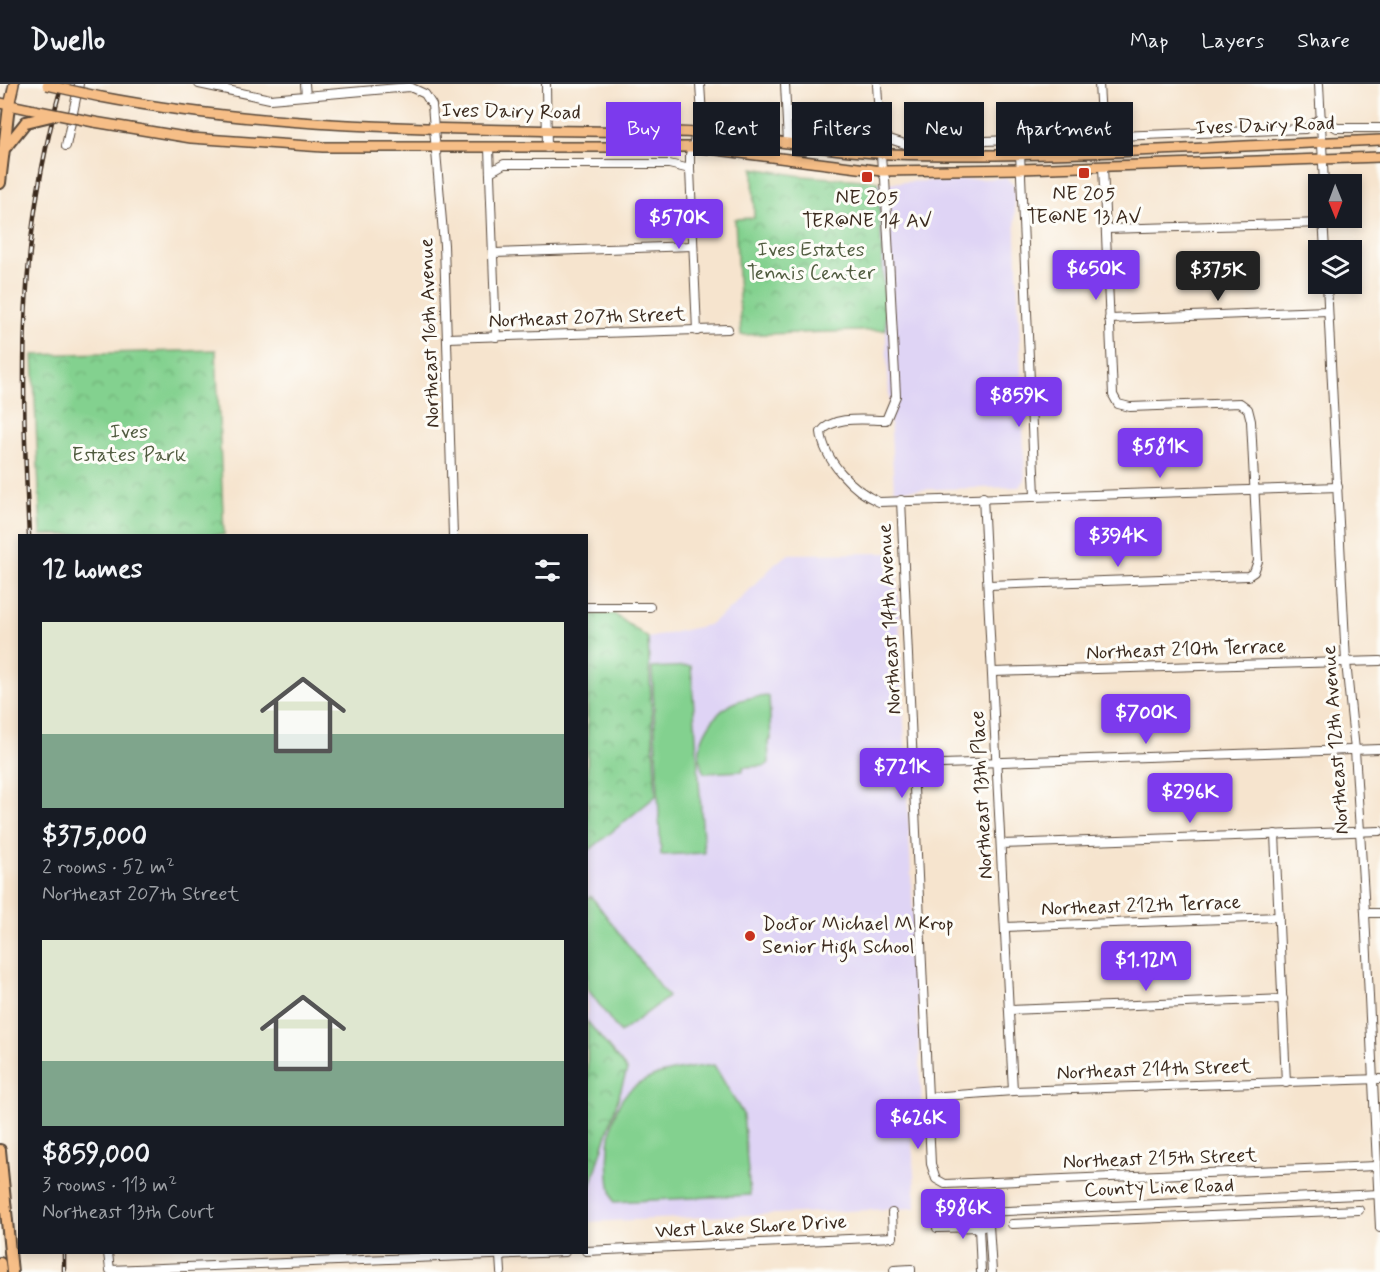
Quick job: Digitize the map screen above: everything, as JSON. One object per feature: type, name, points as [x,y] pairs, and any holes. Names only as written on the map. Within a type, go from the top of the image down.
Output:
[{"type":"highway","points":[[0,183],[5,147],[4,105]]},
{"type":"highway","points":[[5,147],[19,127],[55,115]]},
{"type":"highway","points":[[0,1149],[12,1272]]},
{"type":"highway","points":[[0,1263],[1,1272]]},
{"type":"main road","points":[[4,105],[14,84]]},
{"type":"main road","name":"Ives Dairy Road","points":[[44,84],[101,97],[256,119],[435,129],[693,134]]},
{"type":"main road","name":"Ives Dairy Road","points":[[4,105],[94,122],[229,142],[323,147],[693,147]]},
{"type":"main road","name":"Ives Dairy Road","points":[[1133,149],[1380,140]]},
{"type":"main road","name":"Ives Dairy Road","points":[[780,142],[792,143]]},
{"type":"main road","name":"Ives Dairy Road","points":[[892,153],[996,153]]},
{"type":"main road","name":"Ives Dairy Road","points":[[764,156],[882,171],[1021,169],[1380,157]]},
{"type":"street","name":"Northeast 16th Avenue","points":[[199,84],[270,99],[410,87],[425,94],[432,105],[444,245],[453,534]]},
{"type":"street","points":[[305,84],[306,96]]},
{"type":"street","points":[[546,84],[547,148]]},
{"type":"street","points":[[700,84],[701,102]]},
{"type":"street","points":[[785,84],[788,143]]},
{"type":"street","name":"Northeast 14th Avenue","points":[[877,84],[878,102]]},
{"type":"street","points":[[1099,84],[1100,102]]},
{"type":"street","points":[[1319,84],[1324,174]]},
{"type":"street","points":[[66,146],[79,87]]},
{"type":"street","points":[[1133,134],[1305,129],[1321,118]]},
{"type":"street","points":[[1321,118],[1337,128],[1380,128]]},
{"type":"street","points":[[892,140],[905,144],[996,140]]},
{"type":"street","points":[[693,147],[690,169],[697,331]]},
{"type":"street","points":[[489,148],[496,337]]},
{"type":"street","name":"Northeast 14th Avenue","points":[[881,156],[885,178],[896,396],[886,420],[835,422],[827,424],[821,432],[822,444],[829,458],[852,483],[879,502],[901,500],[930,1097],[931,1164],[936,1179],[945,1184]]},
{"type":"street","points":[[1020,156],[1035,495]]},
{"type":"street","points":[[490,172],[504,164],[669,164],[690,169]]},
{"type":"street","points":[[988,585],[1248,576],[1254,572],[1258,561],[1251,420],[1248,409],[1240,403],[1130,407],[1118,404],[1113,395],[1103,166]]},
{"type":"street","points":[[1106,229],[1308,221]]},
{"type":"street","points":[[494,253],[692,246]]},
{"type":"street","name":"Northeast 12th Avenue","points":[[1327,294],[1346,662],[1355,750],[1365,913],[1373,996],[1376,1166],[1380,1228]]},
{"type":"street","points":[[1109,319],[1328,311]]},
{"type":"street","name":"Northeast 207th Street","points":[[447,338],[728,329]]},
{"type":"street","points":[[901,500],[1338,487]]},
{"type":"street","name":"Northeast 13th Place","points":[[983,497],[1011,1010],[1013,1091]]},
{"type":"street","points":[[588,607],[650,607]]},
{"type":"street","name":"Northeast 210th Terrace","points":[[993,672],[1380,661]]},
{"type":"street","points":[[913,765],[1380,748]]},
{"type":"street","points":[[1001,844],[1380,831]]},
{"type":"street","points":[[1275,834],[1286,1083]]},
{"type":"street","points":[[1365,913],[1380,913]]},
{"type":"street","name":"Northeast 212th Terrace","points":[[1005,927],[1279,917]]},
{"type":"street","points":[[1011,1010],[1283,999]]},
{"type":"street","name":"Northeast 214th Street","points":[[930,1097],[1013,1091],[1376,1079]]},
{"type":"street","name":"Northeast 215th Street","points":[[945,1184],[1376,1166]]},
{"type":"street","name":"County Line Road","points":[[942,1205],[984,1212],[1379,1194]]},
{"type":"street","points":[[1012,1224],[1359,1209]]},
{"type":"street","points":[[984,1212],[989,1227],[992,1272]]},
{"type":"street","points":[[981,1272],[979,1227],[984,1212]]},
{"type":"street","name":"West Lake Shore Drive","points":[[588,1251],[893,1237],[892,1213]]},
{"type":"street","points":[[937,1228],[989,1227]]},
{"type":"street","points":[[108,1254],[110,1271],[264,1268],[532,1254]]},
{"type":"street","points":[[500,1256],[501,1272]]},
{"type":"street","points":[[894,1270],[911,1269],[911,1272]]},
{"type":"shaded area","points":[[1006,178],[1014,185],[1025,480],[1019,487],[894,490],[878,183]]},
{"type":"shaded area","name":"Doctor Michael M Krop Senior High School","points":[[896,553],[922,1108],[910,1109],[916,1208],[588,1222],[588,1195],[626,1070],[588,1022],[588,851],[656,796],[648,638],[708,625],[734,606],[776,563],[789,554]]},
{"type":"green space","name":"Ives Estates Tennis Center","points":[[753,168],[802,176],[878,181],[886,330],[741,335],[735,219],[754,218]]},
{"type":"green space","name":"Ives Estates Park","points":[[216,350],[224,534],[41,534],[33,355]]},
{"type":"green space","points":[[588,614],[614,614],[648,638],[656,796],[588,851]]},
{"type":"green space","points":[[691,666],[704,853],[661,855],[652,668]]},
{"type":"green space","points":[[769,696],[771,740],[768,740],[769,763],[765,766],[743,767],[743,771],[704,773],[700,752],[702,742],[705,732],[718,714],[736,702]]},
{"type":"green space","points":[[591,896],[668,997],[620,1033],[588,989],[588,898]]},
{"type":"green space","points":[[588,1022],[627,1070],[588,1195]]},
{"type":"green space","points":[[714,1065],[743,1114],[750,1195],[614,1202],[609,1176],[609,1143],[616,1112],[622,1099],[639,1083],[659,1074]]},
{"type":"railway","points":[[29,534],[24,364],[30,253],[47,141],[62,84]]},
{"type":"railway","points":[[64,1254],[64,1272]]},
{"type":"place","name":"NE 205 TE@NE 13 AV","points":[[1084,173]]},
{"type":"place","name":"NE 205 TER@NE 14 AV","points":[[867,177]]},
{"type":"place","name":"Doctor Michael M Krop Senior High School","points":[[750,936]]}]
